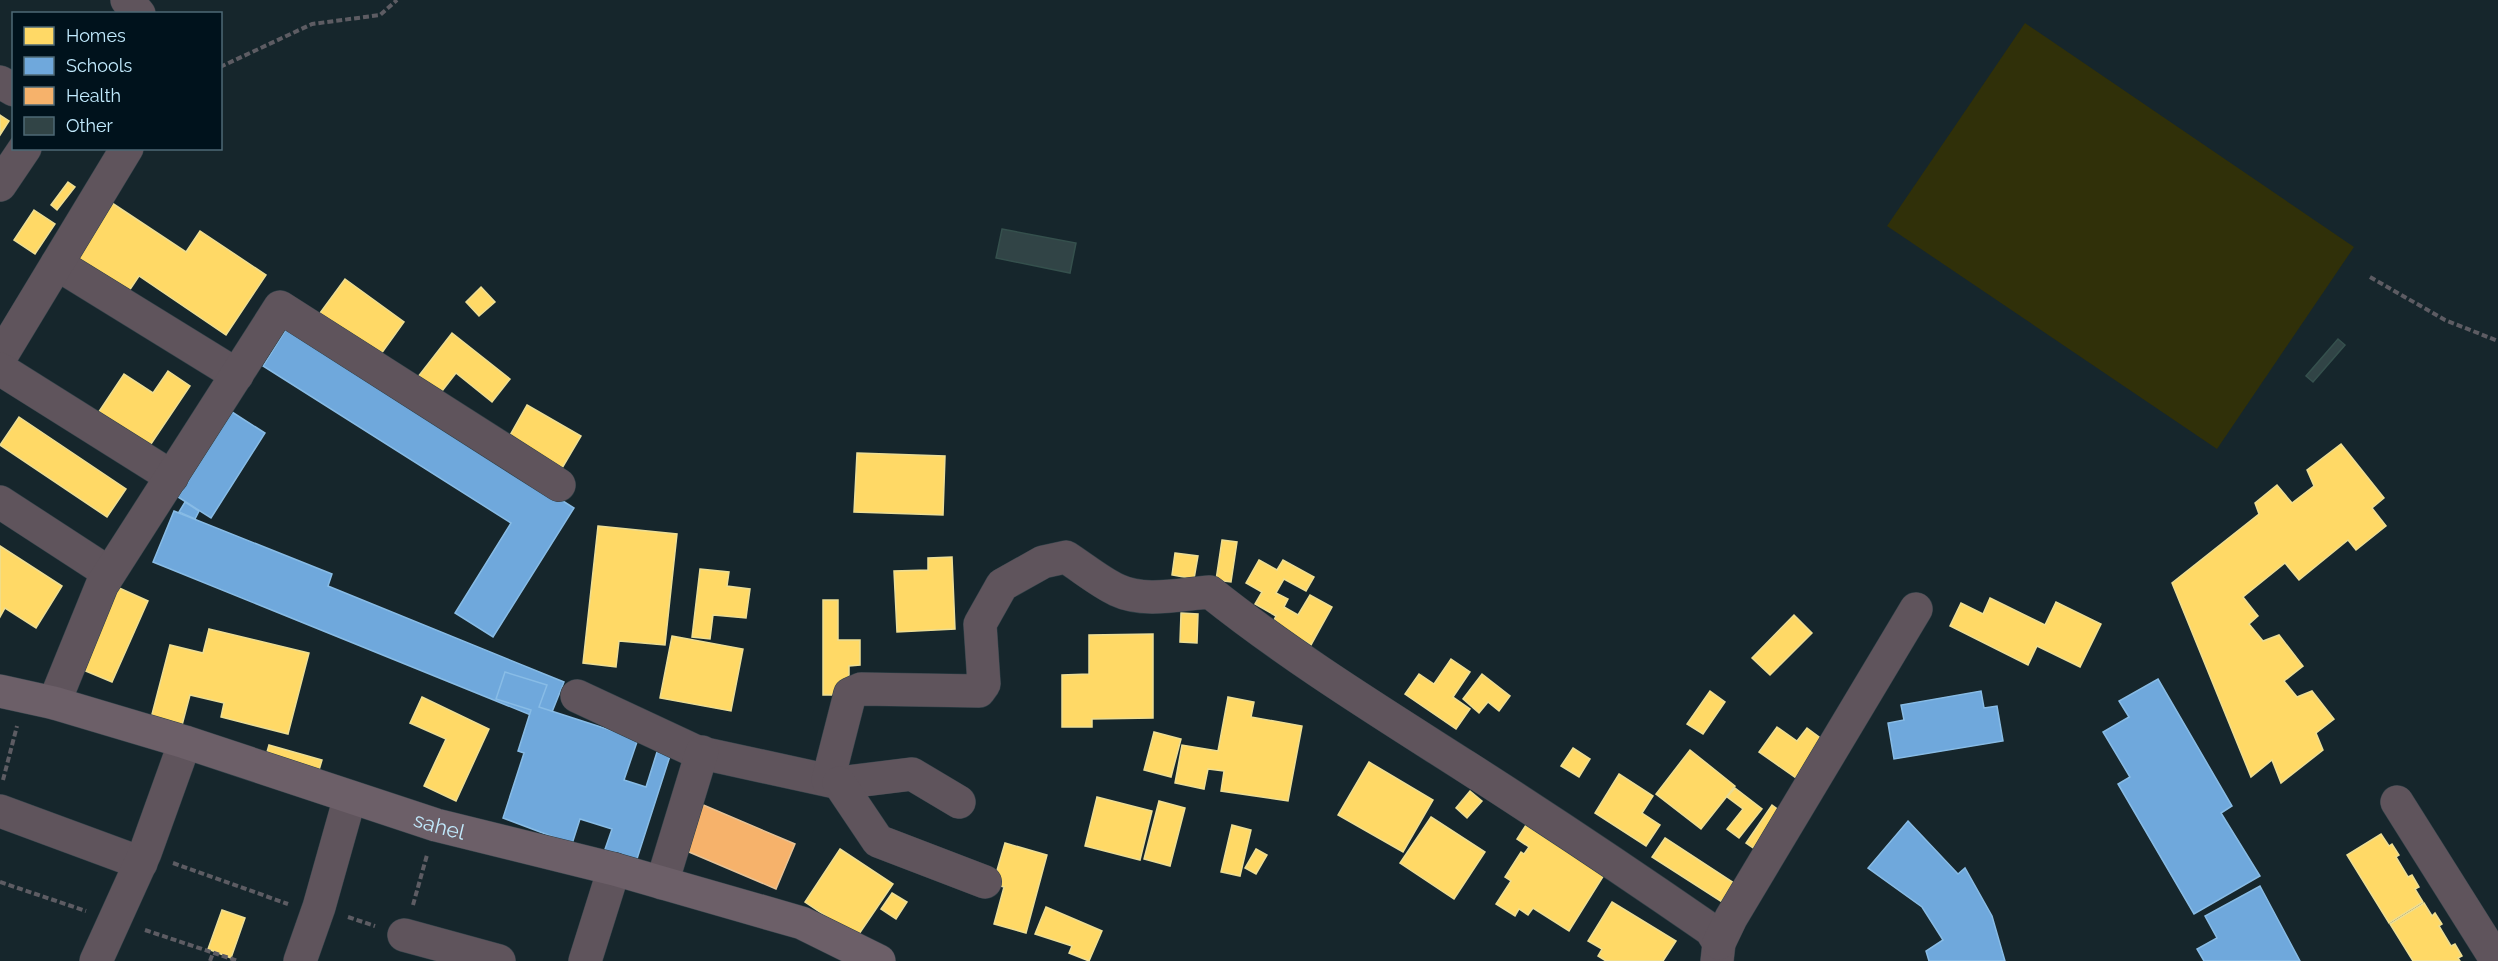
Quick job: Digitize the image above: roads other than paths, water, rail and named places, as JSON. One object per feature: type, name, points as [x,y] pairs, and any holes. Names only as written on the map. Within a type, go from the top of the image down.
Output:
[{"type":"street","points":[[126,0],[137,12]]},
{"type":"street","points":[[0,185],[24,150]]},
{"type":"street","points":[[126,150],[1,357],[172,477]]},
{"type":"street","points":[[57,264],[237,375]]},
{"type":"street","points":[[26,697],[110,573],[280,307],[558,485]]},
{"type":"street","points":[[0,502],[110,573]]},
{"type":"street","points":[[985,882],[878,841],[833,782],[850,694],[861,689],[979,691],[984,684],[980,624],[1002,585],[1042,562],[1066,557],[1118,591],[1135,596],[1210,592],[1238,614],[1383,713],[1574,836],[1711,930],[1718,952]]},
{"type":"street","points":[[1718,952],[1731,918],[1916,609]]},
{"type":"street","points":[[577,696],[702,752],[833,782],[912,774],[959,802]]},
{"type":"street","name":"sahel","points":[[26,697],[185,742],[436,825],[614,869],[802,923],[879,961]]},
{"type":"street","points":[[96,961],[143,858],[185,742]]},
{"type":"street","points":[[662,883],[702,752]]},
{"type":"street","points":[[300,961],[318,910],[350,797]]},
{"type":"street","points":[[2397,802],[2497,961]]},
{"type":"street","points":[[0,812],[143,858]]},
{"type":"street","points":[[585,961],[614,869]]},
{"type":"street","points":[[404,935],[499,961]]}]
